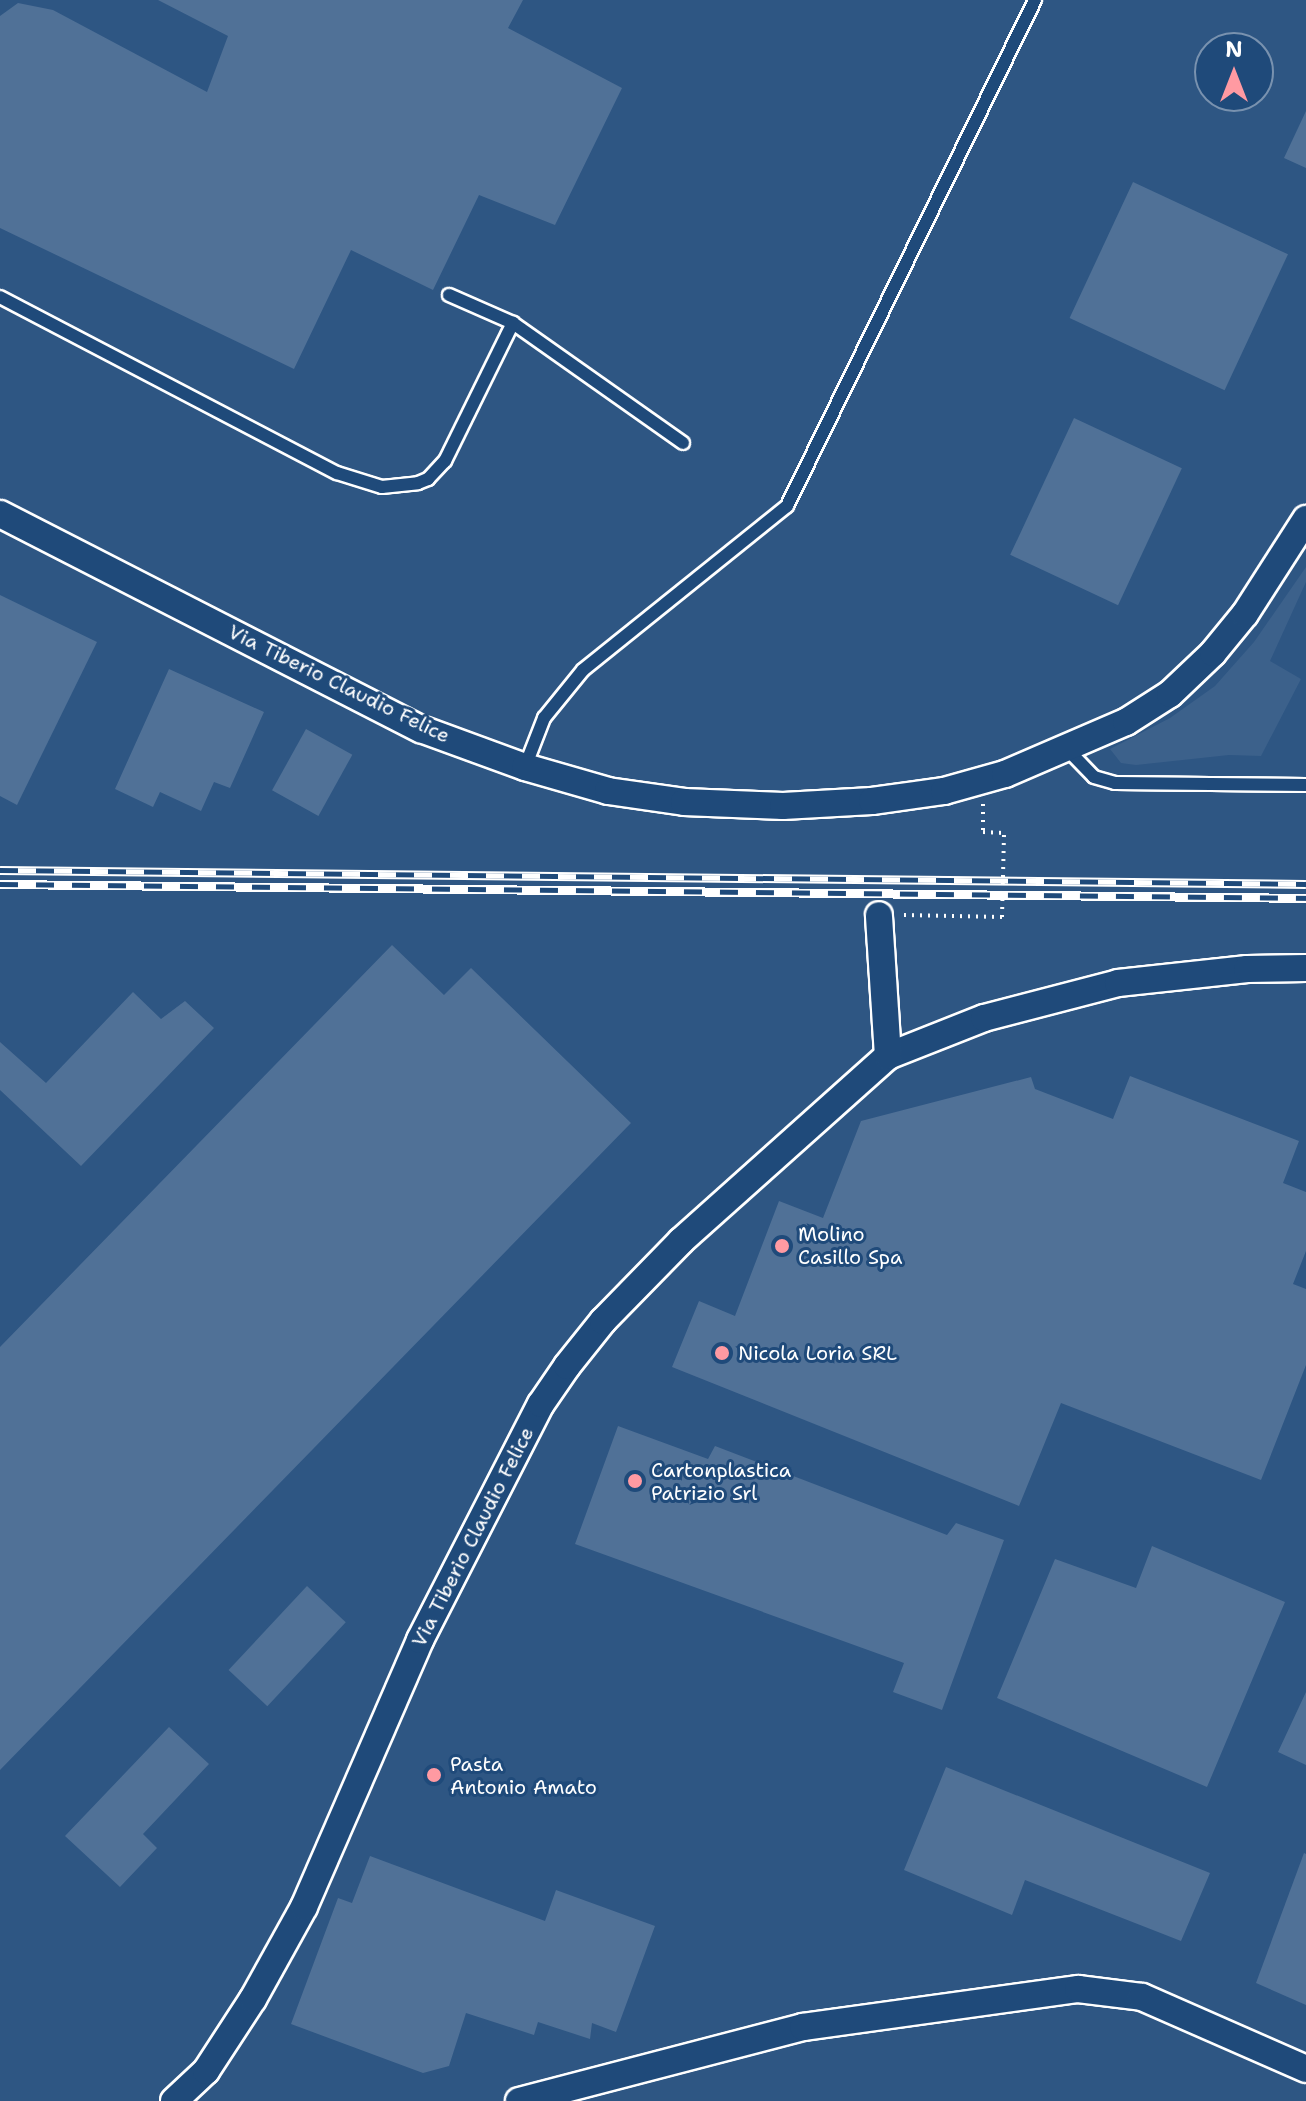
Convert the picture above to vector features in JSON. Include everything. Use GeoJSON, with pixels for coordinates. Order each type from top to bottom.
{"type":"FeatureCollection","features":[{"type":"Feature","properties":{"kind":"street","name":"Via Tiberio Claudio Felice"},"geometry":{"type":"LineString","coordinates":[[0,514],[421,729],[525,767],[608,791],[684,802],[783,806],[872,801],[944,791],[1005,774],[1068,750],[1126,722],[1170,694],[1213,653],[1245,614],[1306,519]]}},
{"type":"Feature","properties":{"kind":"street"},"geometry":{"type":"LineString","coordinates":[[879,915],[888,1056]]}},
{"type":"Feature","properties":{"kind":"street","name":"Via Tiberio Claudio Felice"},"geometry":{"type":"LineString","coordinates":[[174,2101],[206,2071],[253,1999],[304,1907],[420,1640],[541,1404],[603,1321],[681,1241],[888,1056],[984,1018],[1118,983],[1247,969],[1306,968]]}},
{"type":"Feature","properties":{"kind":"street"},"geometry":{"type":"LineString","coordinates":[[519,2101],[803,2027],[1078,1989],[1142,1997],[1306,2069]]}},
{"type":"Feature","properties":{"kind":"lane"},"geometry":{"type":"LineString","coordinates":[[525,767],[544,718],[583,670],[787,506],[1035,0]]}},
{"type":"Feature","properties":{"kind":"lane"},"geometry":{"type":"LineString","coordinates":[[449,295],[513,323],[683,443]]}},
{"type":"Feature","properties":{"kind":"lane"},"geometry":{"type":"LineString","coordinates":[[0,297],[337,473],[382,487],[428,479],[445,461],[513,323]]}},
{"type":"Feature","properties":{"kind":"lane"},"geometry":{"type":"LineString","coordinates":[[1068,750],[1094,777],[1115,783],[1306,785]]}},
{"type":"Feature","properties":{"kind":"path"},"geometry":{"type":"LineString","coordinates":[[879,915],[1002,917],[1004,833],[983,832],[983,817]]}},
{"type":"Feature","properties":{"kind":"shaded area"},"geometry":{"type":"Polygon","coordinates":[[[0,0],[1306,0],[1306,2101],[0,2101],[0,0]]]}},
{"type":"Feature","properties":{"kind":"shaded area"},"geometry":{"type":"Polygon","coordinates":[[[1306,567],[1306,582],[1270,661],[1301,679],[1261,756],[1229,755],[1136,765],[1121,763],[1110,749],[1170,718],[1215,686],[1254,642],[1306,567]]]}},
{"type":"Feature","properties":{"kind":"building"},"geometry":{"type":"Polygon","coordinates":[[[158,0],[523,0],[508,28],[622,88],[555,225],[479,195],[433,290],[351,250],[294,369],[0,228],[0,16],[18,3],[53,10],[207,92],[228,36],[158,0]]]}},
{"type":"Feature","properties":{"kind":"building"},"geometry":{"type":"Polygon","coordinates":[[[1306,111],[1306,168],[1284,158],[1306,111]]]}},
{"type":"Feature","properties":{"kind":"building"},"geometry":{"type":"Polygon","coordinates":[[[1133,182],[1288,254],[1225,390],[1070,318],[1133,182]]]}},
{"type":"Feature","properties":{"kind":"building"},"geometry":{"type":"Polygon","coordinates":[[[1074,418],[1182,468],[1118,605],[1010,555],[1074,418]]]}},
{"type":"Feature","properties":{"kind":"building"},"geometry":{"type":"Polygon","coordinates":[[[0,595],[97,642],[17,805],[0,796],[0,595]]]}},
{"type":"Feature","properties":{"kind":"building"},"geometry":{"type":"Polygon","coordinates":[[[169,669],[264,712],[230,788],[214,782],[201,811],[160,792],[153,807],[115,789],[169,669]]]}},
{"type":"Feature","properties":{"kind":"building"},"geometry":{"type":"Polygon","coordinates":[[[306,729],[352,755],[318,816],[272,790],[306,729]]]}},
{"type":"Feature","properties":{"kind":"building"},"geometry":{"type":"Polygon","coordinates":[[[392,945],[444,995],[471,968],[631,1123],[0,1770],[0,1347],[392,945]]]}},
{"type":"Feature","properties":{"kind":"building"},"geometry":{"type":"Polygon","coordinates":[[[133,992],[161,1019],[185,1001],[214,1028],[81,1166],[0,1090],[0,1042],[46,1083],[133,992]]]}},
{"type":"Feature","properties":{"kind":"building"},"geometry":{"type":"Polygon","coordinates":[[[1130,1076],[1299,1141],[1283,1183],[1306,1192],[1306,1251],[1293,1284],[1306,1289],[1306,1365],[1261,1480],[1061,1403],[1019,1506],[672,1367],[699,1301],[735,1316],[779,1201],[823,1218],[861,1121],[1031,1077],[1035,1089],[1113,1119],[1130,1076]]]}},
{"type":"Feature","properties":{"kind":"building"},"geometry":{"type":"Polygon","coordinates":[[[618,1426],[708,1459],[715,1446],[947,1535],[956,1523],[1004,1540],[942,1710],[893,1692],[904,1663],[575,1544],[618,1426]]]}},
{"type":"Feature","properties":{"kind":"building"},"geometry":{"type":"Polygon","coordinates":[[[1152,1546],[1285,1602],[1207,1787],[997,1698],[1055,1559],[1136,1588],[1152,1546]]]}},
{"type":"Feature","properties":{"kind":"building"},"geometry":{"type":"Polygon","coordinates":[[[307,1586],[346,1622],[267,1706],[229,1670],[307,1586]]]}},
{"type":"Feature","properties":{"kind":"building"},"geometry":{"type":"Polygon","coordinates":[[[1306,1692],[1306,1765],[1278,1752],[1306,1692]]]}},
{"type":"Feature","properties":{"kind":"building"},"geometry":{"type":"Polygon","coordinates":[[[169,1727],[209,1764],[143,1834],[157,1848],[120,1887],[65,1836],[169,1727]]]}},
{"type":"Feature","properties":{"kind":"building"},"geometry":{"type":"Polygon","coordinates":[[[946,1767],[1210,1873],[1181,1941],[1025,1880],[1012,1915],[904,1870],[946,1767]]]}},
{"type":"Feature","properties":{"kind":"building"},"geometry":{"type":"Polygon","coordinates":[[[1306,1854],[1306,2005],[1256,1983],[1306,1854]]]}},
{"type":"Feature","properties":{"kind":"building"},"geometry":{"type":"Polygon","coordinates":[[[370,1856],[545,1921],[556,1890],[655,1926],[616,2032],[592,2023],[590,2039],[538,2022],[534,2035],[466,2013],[449,2066],[423,2073],[291,2024],[338,1898],[352,1903],[370,1856]]]}},
{"type":"Feature","properties":{"kind":"railway"},"geometry":{"type":"LineString","coordinates":[[0,870],[1306,884]]}},
{"type":"Feature","properties":{"kind":"railway"},"geometry":{"type":"LineString","coordinates":[[0,884],[1306,898]]}},
{"type":"Feature","properties":{"kind":"place","name":"Molino Casillo Spa"},"geometry":{"type":"Point","coordinates":[782,1246]}},
{"type":"Feature","properties":{"kind":"place","name":"Nicola Loria SRL"},"geometry":{"type":"Point","coordinates":[722,1353]}},
{"type":"Feature","properties":{"kind":"place","name":"Cartonplastica Patrizio Srl"},"geometry":{"type":"Point","coordinates":[635,1481]}},
{"type":"Feature","properties":{"kind":"place","name":"Pasta Antonio Amato"},"geometry":{"type":"Point","coordinates":[434,1775]}}]}
